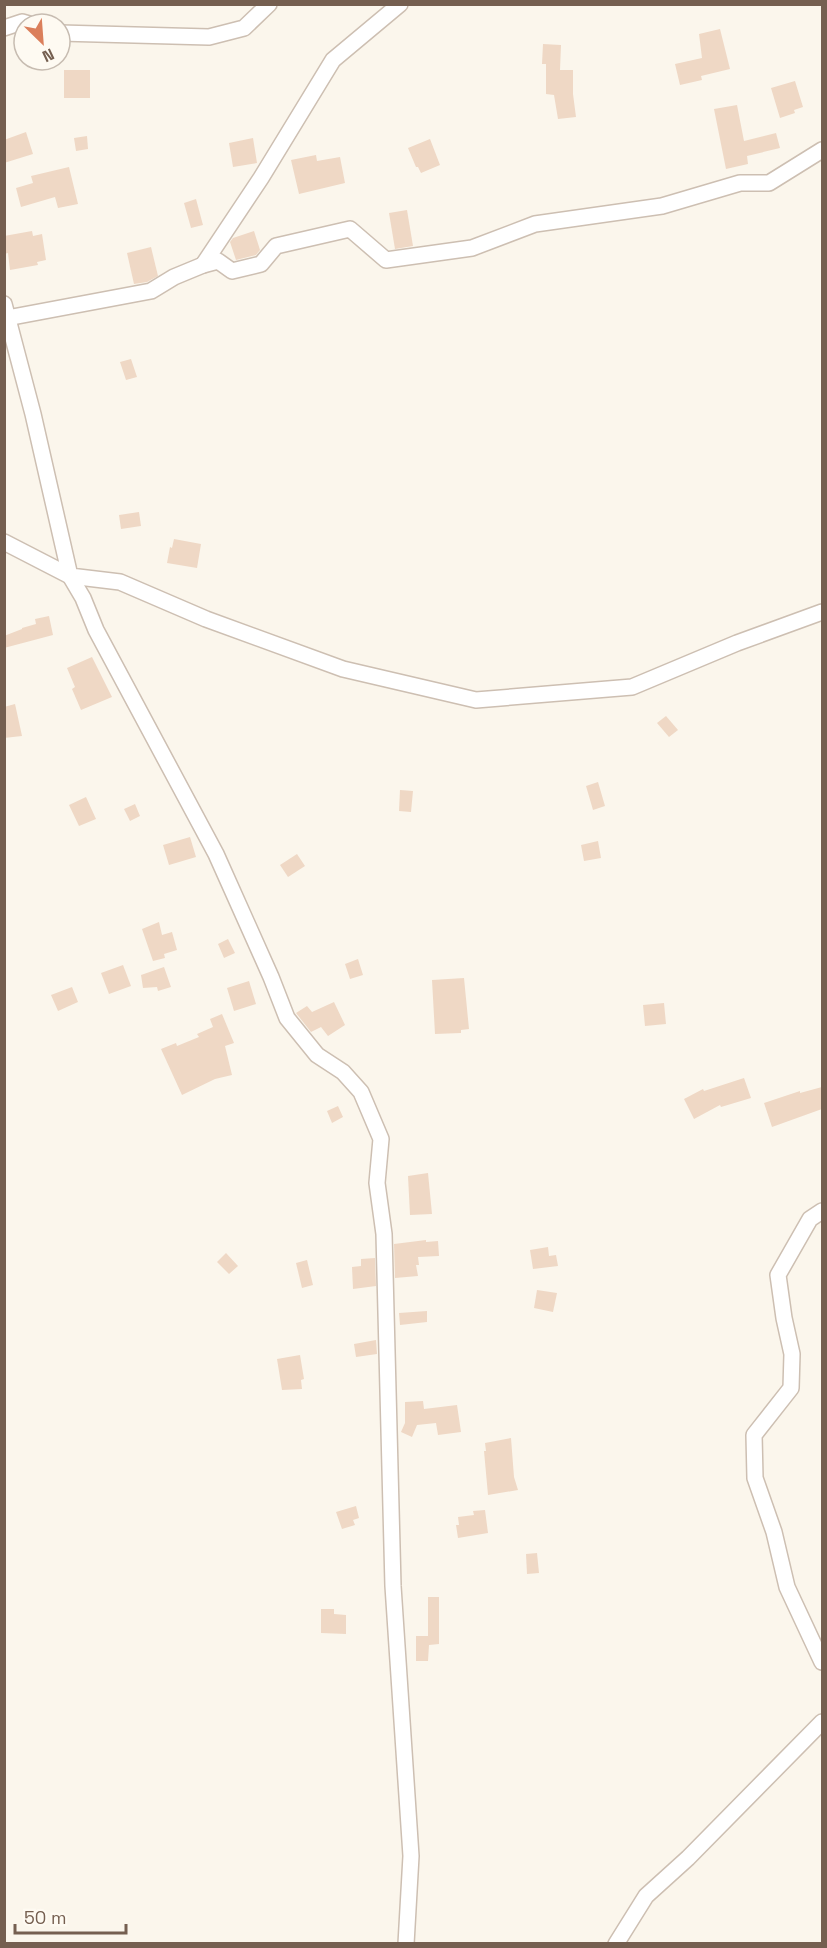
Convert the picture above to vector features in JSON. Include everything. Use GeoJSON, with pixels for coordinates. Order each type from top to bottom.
{"type":"FeatureCollection","features":[{"type":"Feature","properties":{"kind":"street"},"geometry":{"type":"LineString","coordinates":[[72,33],[209,37],[244,28],[269,4]]}},
{"type":"Feature","properties":{"kind":"street"},"geometry":{"type":"LineString","coordinates":[[203,265],[261,178],[333,60],[400,4]]}},
{"type":"Feature","properties":{"kind":"street"},"geometry":{"type":"LineString","coordinates":[[406,1944],[411,1856],[393,1586],[384,1234],[377,1183],[381,1139],[361,1092],[343,1072],[317,1055],[287,1018],[216,854],[96,630],[83,598],[69,576],[33,414],[6,311],[151,291],[174,277],[203,265],[218,261],[232,271],[261,264],[276,246],[350,229],[386,260],[472,248],[535,224],[662,206],[740,183],[769,183],[822,150]]}},
{"type":"Feature","properties":{"kind":"street"},"geometry":{"type":"LineString","coordinates":[[4,542],[69,576],[120,582],[206,619],[343,669],[476,700],[632,687],[737,642],[822,612]]}},
{"type":"Feature","properties":{"kind":"street"},"geometry":{"type":"LineString","coordinates":[[822,1211],[810,1219],[778,1275],[792,1354],[791,1388],[754,1435],[754,1478],[774,1532],[787,1587],[822,1662]]}},
{"type":"Feature","properties":{"kind":"street"},"geometry":{"type":"LineString","coordinates":[[616,1944],[646,1896],[688,1858],[822,1722]]}},
{"type":"Feature","properties":{"kind":"building"},"geometry":{"type":"Polygon","coordinates":[[[720,29],[730,69],[701,76],[702,80],[680,85],[675,64],[702,58],[699,34],[720,29]]]}},
{"type":"Feature","properties":{"kind":"building"},"geometry":{"type":"Polygon","coordinates":[[[543,44],[561,45],[560,70],[573,70],[576,117],[558,119],[554,95],[546,94],[546,64],[542,64],[543,44]]]}},
{"type":"Feature","properties":{"kind":"building"},"geometry":{"type":"Polygon","coordinates":[[[90,70],[90,98],[64,98],[64,72],[90,70]]]}},
{"type":"Feature","properties":{"kind":"building"},"geometry":{"type":"Polygon","coordinates":[[[795,81],[803,107],[794,110],[795,113],[780,118],[771,88],[795,81]]]}},
{"type":"Feature","properties":{"kind":"building"},"geometry":{"type":"Polygon","coordinates":[[[737,105],[744,141],[776,133],[780,148],[747,156],[748,164],[726,169],[714,109],[737,105]]]}},
{"type":"Feature","properties":{"kind":"building"},"geometry":{"type":"Polygon","coordinates":[[[26,132],[33,154],[4,163],[4,140],[26,132]]]}},
{"type":"Feature","properties":{"kind":"building"},"geometry":{"type":"Polygon","coordinates":[[[87,136],[88,149],[76,151],[74,138],[87,136]]]}},
{"type":"Feature","properties":{"kind":"building"},"geometry":{"type":"Polygon","coordinates":[[[253,138],[257,163],[233,167],[229,143],[253,138]]]}},
{"type":"Feature","properties":{"kind":"building"},"geometry":{"type":"Polygon","coordinates":[[[430,139],[440,165],[421,173],[408,148],[430,139]]]}},
{"type":"Feature","properties":{"kind":"building"},"geometry":{"type":"Polygon","coordinates":[[[316,155],[317,161],[340,157],[345,183],[299,194],[291,160],[316,155]]]}},
{"type":"Feature","properties":{"kind":"building"},"geometry":{"type":"Polygon","coordinates":[[[69,167],[78,204],[58,208],[55,197],[21,207],[16,188],[33,183],[31,176],[69,167]]]}},
{"type":"Feature","properties":{"kind":"building"},"geometry":{"type":"Polygon","coordinates":[[[196,199],[203,225],[191,228],[184,203],[196,199]]]}},
{"type":"Feature","properties":{"kind":"building"},"geometry":{"type":"Polygon","coordinates":[[[407,210],[413,246],[395,249],[389,213],[407,210]]]}},
{"type":"Feature","properties":{"kind":"building"},"geometry":{"type":"Polygon","coordinates":[[[32,231],[33,236],[42,234],[46,260],[37,262],[38,265],[10,270],[8,253],[4,254],[4,236],[32,231]]]}},
{"type":"Feature","properties":{"kind":"building"},"geometry":{"type":"Polygon","coordinates":[[[254,231],[260,250],[256,255],[236,260],[230,242],[233,238],[254,231]]]}},
{"type":"Feature","properties":{"kind":"building"},"geometry":{"type":"Polygon","coordinates":[[[151,247],[158,276],[147,282],[134,284],[127,253],[151,247]]]}},
{"type":"Feature","properties":{"kind":"building"},"geometry":{"type":"Polygon","coordinates":[[[131,359],[137,377],[126,380],[120,362],[131,359]]]}},
{"type":"Feature","properties":{"kind":"building"},"geometry":{"type":"Polygon","coordinates":[[[139,512],[141,526],[121,529],[119,515],[139,512]]]}},
{"type":"Feature","properties":{"kind":"building"},"geometry":{"type":"Polygon","coordinates":[[[174,539],[201,544],[197,568],[167,563],[174,539]]]}},
{"type":"Feature","properties":{"kind":"building"},"geometry":{"type":"Polygon","coordinates":[[[49,616],[53,635],[4,648],[4,636],[36,624],[35,619],[49,616]]]}},
{"type":"Feature","properties":{"kind":"building"},"geometry":{"type":"Polygon","coordinates":[[[92,657],[112,697],[81,710],[72,689],[75,687],[67,668],[92,657]]]}},
{"type":"Feature","properties":{"kind":"building"},"geometry":{"type":"Polygon","coordinates":[[[15,704],[22,736],[4,738],[4,707],[15,704]]]}},
{"type":"Feature","properties":{"kind":"building"},"geometry":{"type":"Polygon","coordinates":[[[666,716],[678,730],[669,737],[657,723],[666,716]]]}},
{"type":"Feature","properties":{"kind":"building"},"geometry":{"type":"Polygon","coordinates":[[[598,782],[605,806],[593,810],[586,786],[598,782]]]}},
{"type":"Feature","properties":{"kind":"building"},"geometry":{"type":"Polygon","coordinates":[[[400,790],[413,791],[411,812],[399,811],[400,790]]]}},
{"type":"Feature","properties":{"kind":"building"},"geometry":{"type":"Polygon","coordinates":[[[86,797],[96,819],[79,826],[69,805],[86,797]]]}},
{"type":"Feature","properties":{"kind":"building"},"geometry":{"type":"Polygon","coordinates":[[[135,804],[140,816],[130,821],[124,809],[135,804]]]}},
{"type":"Feature","properties":{"kind":"building"},"geometry":{"type":"Polygon","coordinates":[[[190,837],[196,857],[169,865],[163,845],[190,837]]]}},
{"type":"Feature","properties":{"kind":"building"},"geometry":{"type":"Polygon","coordinates":[[[598,841],[601,858],[584,861],[581,845],[598,841]]]}},
{"type":"Feature","properties":{"kind":"building"},"geometry":{"type":"Polygon","coordinates":[[[297,854],[305,866],[288,877],[280,865],[297,854]]]}},
{"type":"Feature","properties":{"kind":"building"},"geometry":{"type":"Polygon","coordinates":[[[159,922],[162,935],[172,932],[177,950],[164,954],[165,958],[153,961],[142,929],[159,922]]]}},
{"type":"Feature","properties":{"kind":"building"},"geometry":{"type":"Polygon","coordinates":[[[228,939],[235,953],[224,958],[218,944],[228,939]]]}},
{"type":"Feature","properties":{"kind":"building"},"geometry":{"type":"Polygon","coordinates":[[[358,959],[363,975],[350,979],[345,964],[358,959]]]}},
{"type":"Feature","properties":{"kind":"building"},"geometry":{"type":"Polygon","coordinates":[[[123,965],[131,986],[109,994],[101,973],[123,965]]]}},
{"type":"Feature","properties":{"kind":"building"},"geometry":{"type":"Polygon","coordinates":[[[164,967],[171,987],[158,991],[157,987],[143,988],[141,975],[164,967]]]}},
{"type":"Feature","properties":{"kind":"building"},"geometry":{"type":"Polygon","coordinates":[[[464,978],[469,1029],[461,1030],[461,1033],[435,1034],[432,980],[464,978]]]}},
{"type":"Feature","properties":{"kind":"building"},"geometry":{"type":"Polygon","coordinates":[[[249,981],[256,1004],[234,1011],[227,988],[249,981]]]}},
{"type":"Feature","properties":{"kind":"building"},"geometry":{"type":"Polygon","coordinates":[[[72,987],[78,1002],[58,1011],[51,995],[72,987]]]}},
{"type":"Feature","properties":{"kind":"building"},"geometry":{"type":"Polygon","coordinates":[[[334,1002],[345,1025],[328,1036],[321,1027],[311,1032],[296,1013],[307,1006],[312,1012],[334,1002]]]}},
{"type":"Feature","properties":{"kind":"building"},"geometry":{"type":"Polygon","coordinates":[[[664,1003],[666,1024],[645,1026],[643,1005],[664,1003]]]}},
{"type":"Feature","properties":{"kind":"building"},"geometry":{"type":"Polygon","coordinates":[[[222,1014],[234,1043],[225,1046],[232,1075],[215,1079],[182,1095],[161,1049],[176,1043],[177,1046],[199,1037],[197,1034],[213,1027],[210,1019],[222,1014]]]}},
{"type":"Feature","properties":{"kind":"building"},"geometry":{"type":"Polygon","coordinates":[[[744,1078],[751,1098],[721,1107],[720,1105],[694,1119],[684,1099],[703,1089],[704,1091],[744,1078]]]}},
{"type":"Feature","properties":{"kind":"building"},"geometry":{"type":"Polygon","coordinates":[[[822,1087],[822,1109],[772,1127],[764,1103],[800,1091],[800,1093],[822,1087]]]}},
{"type":"Feature","properties":{"kind":"building"},"geometry":{"type":"Polygon","coordinates":[[[338,1106],[343,1117],[332,1123],[327,1111],[338,1106]]]}},
{"type":"Feature","properties":{"kind":"building"},"geometry":{"type":"Polygon","coordinates":[[[428,1173],[432,1214],[410,1215],[408,1176],[428,1173]]]}},
{"type":"Feature","properties":{"kind":"building"},"geometry":{"type":"Polygon","coordinates":[[[426,1240],[426,1242],[438,1241],[439,1256],[418,1257],[419,1265],[416,1265],[418,1276],[395,1278],[394,1244],[426,1240]]]}},
{"type":"Feature","properties":{"kind":"building"},"geometry":{"type":"Polygon","coordinates":[[[548,1247],[549,1256],[556,1255],[558,1266],[533,1269],[530,1250],[548,1247]]]}},
{"type":"Feature","properties":{"kind":"building"},"geometry":{"type":"Polygon","coordinates":[[[226,1253],[238,1266],[229,1274],[217,1262],[226,1253]]]}},
{"type":"Feature","properties":{"kind":"building"},"geometry":{"type":"Polygon","coordinates":[[[375,1258],[376,1286],[353,1289],[352,1267],[361,1266],[361,1259],[375,1258]]]}},
{"type":"Feature","properties":{"kind":"building"},"geometry":{"type":"Polygon","coordinates":[[[307,1260],[313,1285],[302,1288],[296,1263],[307,1260]]]}},
{"type":"Feature","properties":{"kind":"building"},"geometry":{"type":"Polygon","coordinates":[[[537,1290],[557,1293],[553,1312],[534,1308],[537,1290]]]}},
{"type":"Feature","properties":{"kind":"building"},"geometry":{"type":"Polygon","coordinates":[[[427,1311],[427,1322],[400,1325],[399,1313],[427,1311]]]}},
{"type":"Feature","properties":{"kind":"building"},"geometry":{"type":"Polygon","coordinates":[[[376,1340],[377,1354],[356,1357],[354,1344],[376,1340]]]}},
{"type":"Feature","properties":{"kind":"building"},"geometry":{"type":"Polygon","coordinates":[[[300,1355],[304,1379],[301,1380],[302,1389],[282,1390],[277,1359],[300,1355]]]}},
{"type":"Feature","properties":{"kind":"building"},"geometry":{"type":"Polygon","coordinates":[[[423,1401],[424,1409],[457,1405],[461,1432],[438,1435],[436,1423],[417,1425],[412,1437],[401,1432],[405,1423],[405,1402],[423,1401]]]}},
{"type":"Feature","properties":{"kind":"building"},"geometry":{"type":"Polygon","coordinates":[[[511,1438],[514,1477],[518,1490],[488,1495],[485,1443],[511,1438]]]}},
{"type":"Feature","properties":{"kind":"building"},"geometry":{"type":"Polygon","coordinates":[[[356,1506],[359,1518],[353,1520],[355,1525],[342,1529],[336,1512],[356,1506]]]}},
{"type":"Feature","properties":{"kind":"building"},"geometry":{"type":"Polygon","coordinates":[[[485,1510],[488,1533],[458,1538],[456,1525],[459,1525],[458,1517],[474,1515],[473,1511],[485,1510]]]}},
{"type":"Feature","properties":{"kind":"building"},"geometry":{"type":"Polygon","coordinates":[[[537,1553],[539,1573],[527,1574],[526,1554],[537,1553]]]}},
{"type":"Feature","properties":{"kind":"building"},"geometry":{"type":"Polygon","coordinates":[[[428,1597],[439,1597],[439,1644],[429,1645],[428,1661],[416,1661],[416,1636],[428,1636],[428,1597]]]}},
{"type":"Feature","properties":{"kind":"building"},"geometry":{"type":"Polygon","coordinates":[[[321,1609],[334,1609],[334,1614],[346,1615],[346,1634],[321,1633],[321,1609]]]}}]}
